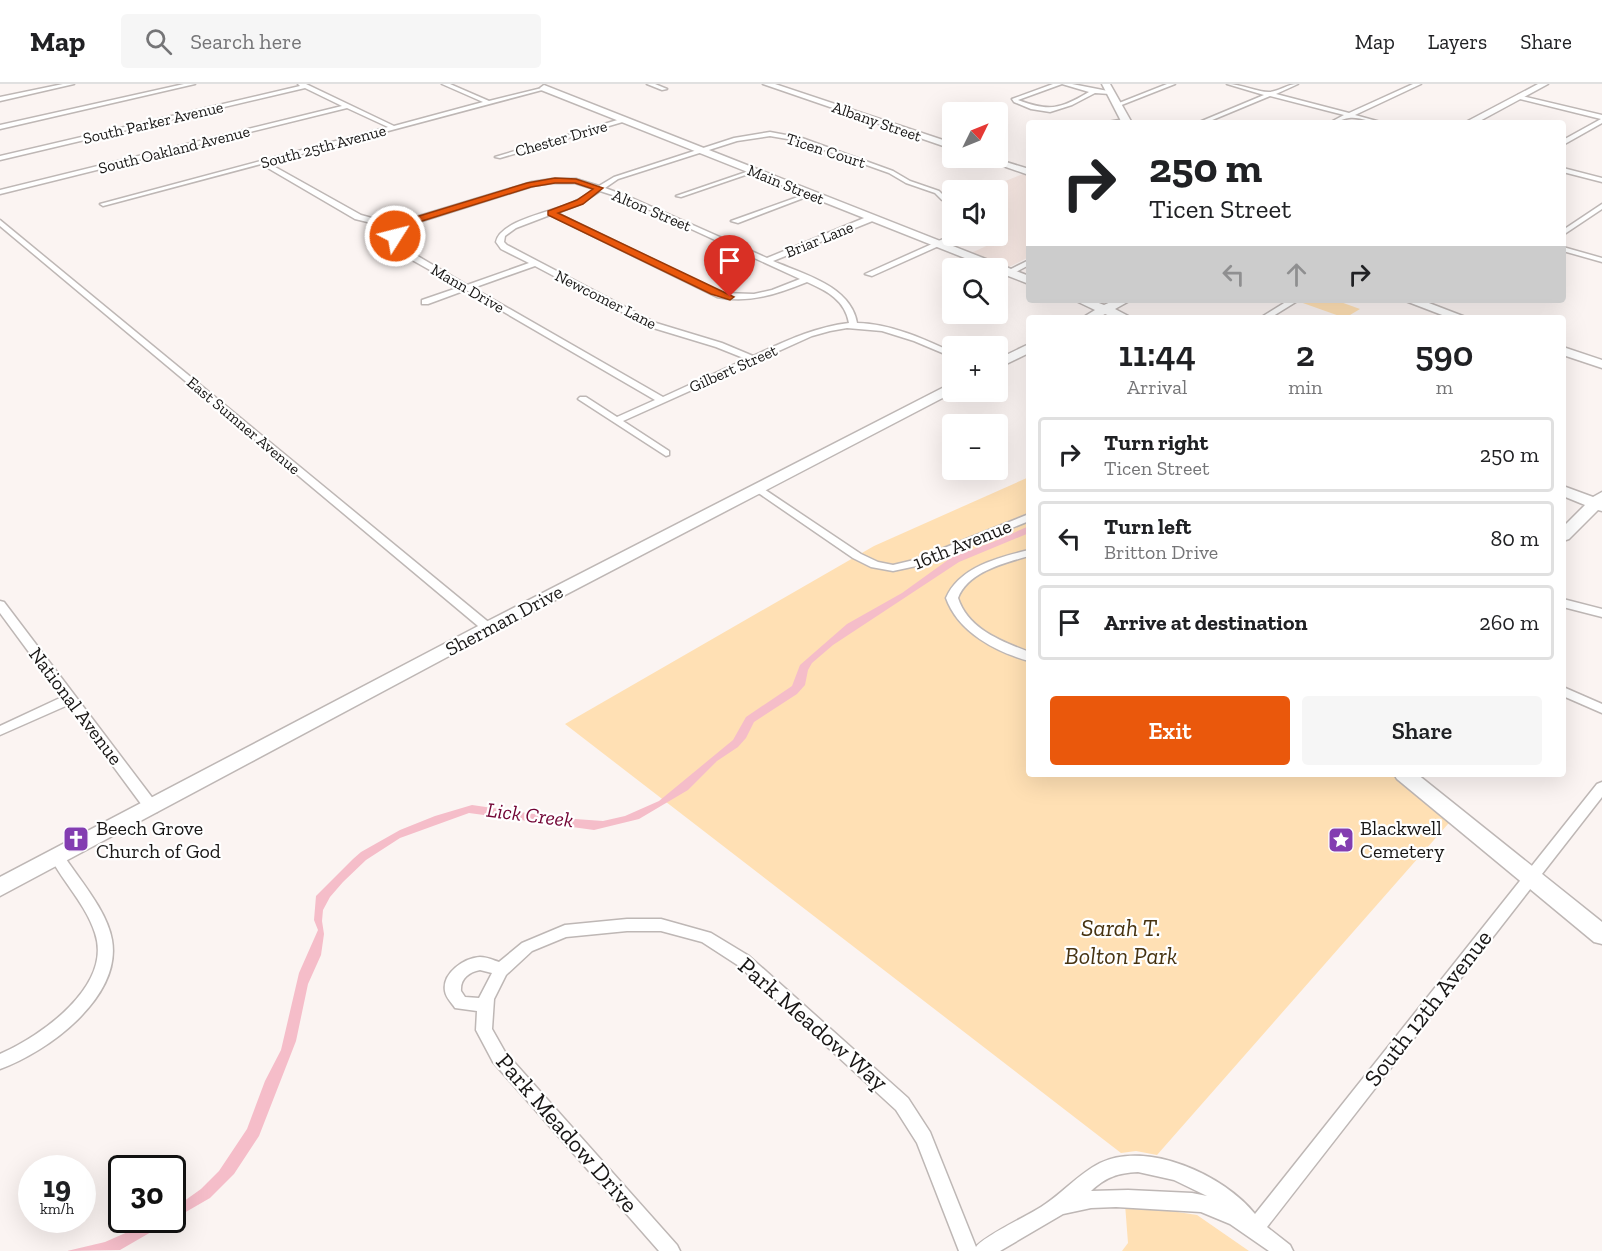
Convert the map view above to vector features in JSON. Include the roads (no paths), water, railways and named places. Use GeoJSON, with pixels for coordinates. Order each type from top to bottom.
{"type":"FeatureCollection","features":[{"type":"Feature","properties":{"kind":"main road"},"geometry":{"type":"LineString","coordinates":[[544,88],[560,84]]}},
{"type":"Feature","properties":{"kind":"main road","name":"Albany Street"},"geometry":{"type":"LineString","coordinates":[[767,84],[942,143]]}},
{"type":"Feature","properties":{"kind":"main road"},"geometry":{"type":"LineString","coordinates":[[1474,120],[1544,84]]}},
{"type":"Feature","properties":{"kind":"main road","name":"Main Street"},"geometry":{"type":"LineString","coordinates":[[544,88],[1026,279]]}},
{"type":"Feature","properties":{"kind":"main road"},"geometry":{"type":"LineString","coordinates":[[1108,88],[1125,120]]}},
{"type":"Feature","properties":{"kind":"main road"},"geometry":{"type":"LineString","coordinates":[[1008,165],[1026,171]]}},
{"type":"Feature","properties":{"kind":"main road"},"geometry":{"type":"LineString","coordinates":[[1088,303],[1119,315]]}},
{"type":"Feature","properties":{"kind":"main road"},"geometry":{"type":"LineString","coordinates":[[1093,315],[1118,303]]}},
{"type":"Feature","properties":{"kind":"main road"},"geometry":{"type":"LineString","coordinates":[[1416,303],[1443,314]]}},
{"type":"Feature","properties":{"kind":"main road"},"geometry":{"type":"LineString","coordinates":[[1434,303],[1469,315]]}},
{"type":"Feature","properties":{"kind":"main road"},"geometry":{"type":"LineString","coordinates":[[1008,359],[1026,350]]}},
{"type":"Feature","properties":{"kind":"main road"},"geometry":{"type":"LineString","coordinates":[[1566,354],[1602,364]]}},
{"type":"Feature","properties":{"kind":"main road","name":"Sherman Drive"},"geometry":{"type":"LineString","coordinates":[[0,886],[152,808],[488,628],[942,392]]}},
{"type":"Feature","properties":{"kind":"main road"},"geometry":{"type":"LineString","coordinates":[[1566,492],[1600,502]]}},
{"type":"Feature","properties":{"kind":"main road"},"geometry":{"type":"LineString","coordinates":[[1566,533],[1600,502]]}},
{"type":"Feature","properties":{"kind":"main road"},"geometry":{"type":"LineString","coordinates":[[1408,777],[1602,935]]}},
{"type":"Feature","properties":{"kind":"street"},"geometry":{"type":"LineString","coordinates":[[0,99],[70,84]]}},
{"type":"Feature","properties":{"kind":"street"},"geometry":{"type":"LineString","coordinates":[[0,127],[192,84]]}},
{"type":"Feature","properties":{"kind":"street"},"geometry":{"type":"LineString","coordinates":[[445,84],[489,103]]}},
{"type":"Feature","properties":{"kind":"street"},"geometry":{"type":"LineString","coordinates":[[650,84],[664,89]]}},
{"type":"Feature","properties":{"kind":"street"},"geometry":{"type":"LineString","coordinates":[[1059,84],[1016,99],[1016,101],[1044,110],[1052,109],[1086,97],[1094,91],[1108,88]]}},
{"type":"Feature","properties":{"kind":"street"},"geometry":{"type":"LineString","coordinates":[[1065,84],[1094,91]]}},
{"type":"Feature","properties":{"kind":"street"},"geometry":{"type":"LineString","coordinates":[[1117,105],[1172,84]]}},
{"type":"Feature","properties":{"kind":"street"},"geometry":{"type":"LineString","coordinates":[[1230,84],[1369,120]]}},
{"type":"Feature","properties":{"kind":"street"},"geometry":{"type":"LineString","coordinates":[[1207,120],[1295,84]]}},
{"type":"Feature","properties":{"kind":"street"},"geometry":{"type":"LineString","coordinates":[[1339,120],[1418,84]]}},
{"type":"Feature","properties":{"kind":"street"},"geometry":{"type":"LineString","coordinates":[[303,85],[392,128]]}},
{"type":"Feature","properties":{"kind":"street","name":"South Parker Avenue"},"geometry":{"type":"LineString","coordinates":[[0,158],[303,85]]}},
{"type":"Feature","properties":{"kind":"street","name":"South 25th Avenue"},"geometry":{"type":"LineString","coordinates":[[103,204],[544,88]]}},
{"type":"Feature","properties":{"kind":"street"},"geometry":{"type":"LineString","coordinates":[[1518,98],[1602,118]]}},
{"type":"Feature","properties":{"kind":"street","name":"South Oakland Avenue"},"geometry":{"type":"LineString","coordinates":[[0,192],[347,106]]}},
{"type":"Feature","properties":{"kind":"street"},"geometry":{"type":"LineString","coordinates":[[1566,141],[1602,118]]}},
{"type":"Feature","properties":{"kind":"street","name":"Chester Drive"},"geometry":{"type":"LineString","coordinates":[[498,157],[624,120]]}},
{"type":"Feature","properties":{"kind":"street","name":"Ticen Court"},"geometry":{"type":"LineString","coordinates":[[500,240],[501,235],[508,228],[580,202],[619,177],[751,136],[794,137],[887,170],[908,182],[942,196]]}},
{"type":"Feature","properties":{"kind":"street"},"geometry":{"type":"LineString","coordinates":[[262,162],[358,217],[401,228]]}},
{"type":"Feature","properties":{"kind":"street"},"geometry":{"type":"LineString","coordinates":[[680,196],[754,171]]}},
{"type":"Feature","properties":{"kind":"street"},"geometry":{"type":"LineString","coordinates":[[1566,171],[1602,180]]}},
{"type":"Feature","properties":{"kind":"street","name":"Alton Street"},"geometry":{"type":"LineString","coordinates":[[401,228],[422,218],[540,182],[573,181],[630,200],[827,288],[845,302],[852,315],[853,326]]}},
{"type":"Feature","properties":{"kind":"street"},"geometry":{"type":"LineString","coordinates":[[735,221],[811,194]]}},
{"type":"Feature","properties":{"kind":"street"},"geometry":{"type":"LineString","coordinates":[[1566,231],[1602,207]]}},
{"type":"Feature","properties":{"kind":"street"},"geometry":{"type":"LineString","coordinates":[[551,213],[726,296],[745,298],[767,295],[807,279]]}},
{"type":"Feature","properties":{"kind":"street","name":"Briar Lane"},"geometry":{"type":"LineString","coordinates":[[766,261],[872,218]]}},
{"type":"Feature","properties":{"kind":"street","name":"East Sumner Avenue"},"geometry":{"type":"LineString","coordinates":[[0,222],[488,628]]}},
{"type":"Feature","properties":{"kind":"street","name":"Mann Drive"},"geometry":{"type":"LineString","coordinates":[[401,228],[394,239],[398,248],[662,400]]}},
{"type":"Feature","properties":{"kind":"street","name":"Newcomer Lane"},"geometry":{"type":"LineString","coordinates":[[500,240],[504,247],[653,325],[720,345],[753,359]]}},
{"type":"Feature","properties":{"kind":"street"},"geometry":{"type":"LineString","coordinates":[[869,274],[942,242]]}},
{"type":"Feature","properties":{"kind":"street"},"geometry":{"type":"LineString","coordinates":[[1566,250],[1602,260]]}},
{"type":"Feature","properties":{"kind":"street"},"geometry":{"type":"LineString","coordinates":[[425,302],[536,263]]}},
{"type":"Feature","properties":{"kind":"street"},"geometry":{"type":"LineString","coordinates":[[1009,272],[1026,264]]}},
{"type":"Feature","properties":{"kind":"street"},"geometry":{"type":"LineString","coordinates":[[1269,315],[1290,303]]}},
{"type":"Feature","properties":{"kind":"street"},"geometry":{"type":"LineString","coordinates":[[853,326],[881,327],[902,332],[942,350]]}},
{"type":"Feature","properties":{"kind":"street","name":"Gilbert Street"},"geometry":{"type":"LineString","coordinates":[[616,421],[815,332],[853,326]]}},
{"type":"Feature","properties":{"kind":"street"},"geometry":{"type":"LineString","coordinates":[[583,399],[666,453]]}},
{"type":"Feature","properties":{"kind":"street","name":"16th Avenue"},"geometry":{"type":"LineString","coordinates":[[758,488],[875,566],[893,568],[917,563],[1026,518]]}},
{"type":"Feature","properties":{"kind":"street"},"geometry":{"type":"LineString","coordinates":[[1026,554],[1002,561],[976,573],[958,585],[952,598],[958,614],[970,625],[1026,655]]}},
{"type":"Feature","properties":{"kind":"street"},"geometry":{"type":"LineString","coordinates":[[1566,604],[1602,613]]}},
{"type":"Feature","properties":{"kind":"street","name":"National Avenue"},"geometry":{"type":"LineString","coordinates":[[2,610],[71,698],[152,808]]}},
{"type":"Feature","properties":{"kind":"street"},"geometry":{"type":"LineString","coordinates":[[1566,692],[1602,709]]}},
{"type":"Feature","properties":{"kind":"street"},"geometry":{"type":"LineString","coordinates":[[0,731],[71,698]]}},
{"type":"Feature","properties":{"kind":"street","name":"South 12th Avenue"},"geometry":{"type":"LineString","coordinates":[[1255,1228],[1602,787]]}},
{"type":"Feature","properties":{"kind":"street"},"geometry":{"type":"LineString","coordinates":[[0,1062],[29,1048],[58,1027],[85,999],[102,969],[105,952],[101,927],[57,857]]}},
{"type":"Feature","properties":{"kind":"street","name":"Park Meadow Way"},"geometry":{"type":"LineString","coordinates":[[565,932],[627,925],[661,925],[706,937],[744,961],[902,1104],[924,1138],[968,1251]]}},
{"type":"Feature","properties":{"kind":"street","name":"Park Meadow Drive"},"geometry":{"type":"LineString","coordinates":[[565,932],[526,946],[501,970],[490,986],[484,1005],[484,1030],[495,1052],[671,1251]]}},
{"type":"Feature","properties":{"kind":"street"},"geometry":{"type":"LineString","coordinates":[[484,1005],[465,1004],[457,999],[452,988],[454,981],[461,971],[472,965],[486,964],[501,970]]}},
{"type":"Feature","properties":{"kind":"street"},"geometry":{"type":"LineString","coordinates":[[983,1251],[1059,1206],[1106,1169],[1129,1162],[1168,1169],[1223,1196],[1239,1208],[1255,1228]]}},
{"type":"Feature","properties":{"kind":"street"},"geometry":{"type":"LineString","coordinates":[[1059,1206],[1082,1200],[1121,1197],[1203,1203],[1255,1228],[1284,1251]]}},
{"type":"Feature","properties":{"kind":"water","name":"Lick Creek"},"geometry":{"type":"Polygon","coordinates":[[[1026,527],[1026,534],[959,562],[833,645],[812,663],[805,685],[797,694],[754,722],[746,738],[738,747],[717,761],[688,790],[639,819],[594,830],[469,813],[400,838],[366,860],[330,897],[323,910],[324,934],[321,955],[308,984],[296,1041],[259,1136],[234,1174],[210,1198],[186,1212],[186,1200],[219,1171],[247,1129],[265,1081],[281,1050],[299,973],[318,930],[314,920],[316,896],[361,852],[400,830],[472,805],[561,818],[603,821],[625,816],[659,801],[733,740],[746,717],[792,686],[800,665],[847,624],[902,593],[952,557],[1026,527]]]}},
{"type":"Feature","properties":{"kind":"water"},"geometry":{"type":"Polygon","coordinates":[[[125,1233],[149,1233],[120,1250],[67,1251],[105,1242],[125,1233]]]}},
{"type":"Feature","properties":{"kind":"place","name":"Beech Grove Church of God"},"geometry":{"type":"Point","coordinates":[76,839]}},
{"type":"Feature","properties":{"kind":"place","name":"Blackwell Cemetery"},"geometry":{"type":"Point","coordinates":[1341,840]}},
{"type":"Feature","properties":{"kind":"park label","name":"Sarah T. Bolton Park"},"geometry":{"type":"Point","coordinates":[1121,942]}}]}
